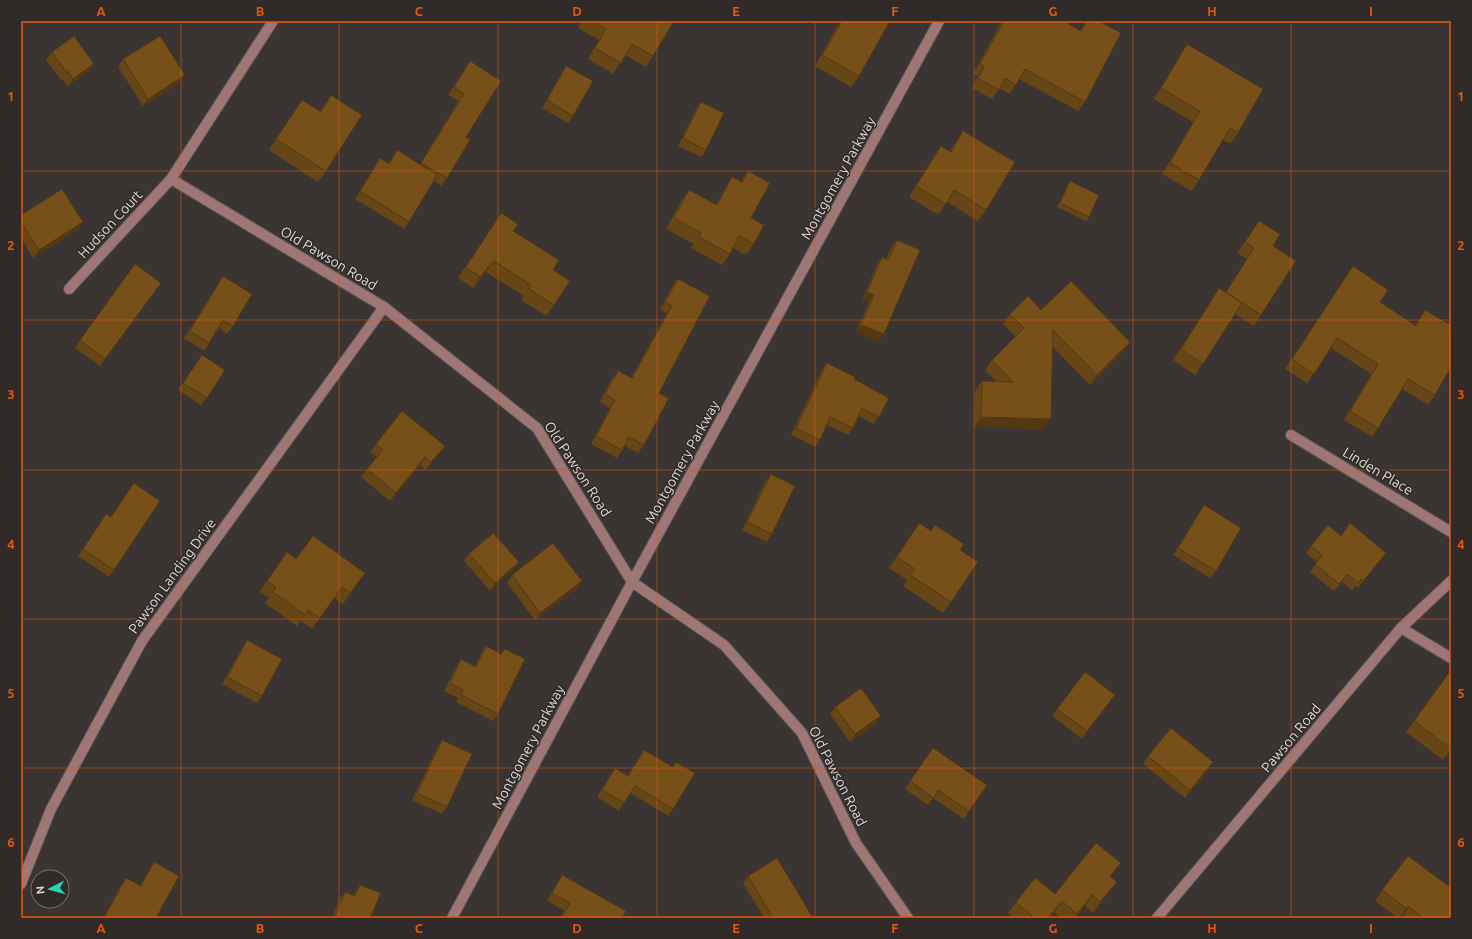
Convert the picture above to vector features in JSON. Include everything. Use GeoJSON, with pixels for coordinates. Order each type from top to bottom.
{"type":"FeatureCollection","features":[{"type":"Feature","properties":{"kind":"street"},"geometry":{"type":"LineString","coordinates":[[171,179],[273,21]]}},
{"type":"Feature","properties":{"kind":"street","name":"Montgomery Parkway"},"geometry":{"type":"LineString","coordinates":[[452,918],[632,582],[939,21]]}},
{"type":"Feature","properties":{"kind":"street","name":"Hudson Court"},"geometry":{"type":"LineString","coordinates":[[69,289],[171,179]]}},
{"type":"Feature","properties":{"kind":"street","name":"Old Pawson Road"},"geometry":{"type":"LineString","coordinates":[[171,179],[384,307],[537,428],[632,582],[724,644],[802,733],[856,843],[908,918]]}},
{"type":"Feature","properties":{"kind":"street","name":"Pawson Landing Drive"},"geometry":{"type":"LineString","coordinates":[[21,884],[51,810],[142,641],[384,307]]}},
{"type":"Feature","properties":{"kind":"street","name":"Linden Place"},"geometry":{"type":"LineString","coordinates":[[1291,435],[1451,532]]}},
{"type":"Feature","properties":{"kind":"street","name":"Pawson Road"},"geometry":{"type":"LineString","coordinates":[[1157,918],[1401,628],[1451,581]]}},
{"type":"Feature","properties":{"kind":"street"},"geometry":{"type":"LineString","coordinates":[[1401,628],[1451,658]]}},
{"type":"Feature","properties":{"kind":"building"},"geometry":{"type":"Polygon","coordinates":[[[593,21],[674,21],[653,56],[632,44],[621,63],[595,48],[606,29],[593,21]]]}},
{"type":"Feature","properties":{"kind":"building"},"geometry":{"type":"Polygon","coordinates":[[[842,21],[890,21],[859,76],[822,55],[842,21]]]}},
{"type":"Feature","properties":{"kind":"building"},"geometry":{"type":"Polygon","coordinates":[[[1004,21],[1063,21],[1081,31],[1087,21],[1099,21],[1121,33],[1085,102],[1025,69],[1016,85],[1005,78],[999,90],[978,78],[984,67],[980,64],[1004,21]]]}},
{"type":"Feature","properties":{"kind":"building"},"geometry":{"type":"Polygon","coordinates":[[[74,36],[94,64],[73,79],[52,52],[74,36]]]}},
{"type":"Feature","properties":{"kind":"building"},"geometry":{"type":"Polygon","coordinates":[[[160,36],[185,75],[148,99],[123,59],[160,36]]]}},
{"type":"Feature","properties":{"kind":"building"},"geometry":{"type":"Polygon","coordinates":[[[1187,44],[1263,89],[1238,133],[1230,128],[1199,180],[1170,163],[1200,111],[1161,88],[1187,44]]]}},
{"type":"Feature","properties":{"kind":"building"},"geometry":{"type":"Polygon","coordinates":[[[470,61],[501,81],[466,137],[470,140],[447,178],[421,163],[464,94],[454,87],[470,61]]]}},
{"type":"Feature","properties":{"kind":"building"},"geometry":{"type":"Polygon","coordinates":[[[566,66],[593,81],[573,116],[547,100],[566,66]]]}},
{"type":"Feature","properties":{"kind":"building"},"geometry":{"type":"Polygon","coordinates":[[[331,95],[362,115],[326,171],[276,139],[302,100],[321,112],[331,95]]]}},
{"type":"Feature","properties":{"kind":"building"},"geometry":{"type":"Polygon","coordinates":[[[701,102],[724,113],[706,150],[683,138],[701,102]]]}},
{"type":"Feature","properties":{"kind":"building"},"geometry":{"type":"Polygon","coordinates":[[[963,131],[1015,162],[986,210],[954,190],[946,204],[916,186],[941,146],[951,152],[963,131]]]}},
{"type":"Feature","properties":{"kind":"building"},"geometry":{"type":"Polygon","coordinates":[[[397,150],[437,175],[409,222],[360,191],[380,158],[389,164],[397,150]]]}},
{"type":"Feature","properties":{"kind":"building"},"geometry":{"type":"Polygon","coordinates":[[[748,171],[770,183],[751,218],[764,225],[754,244],[739,236],[730,254],[699,237],[701,233],[674,218],[689,190],[717,205],[732,177],[742,182],[748,171]]]}},
{"type":"Feature","properties":{"kind":"building"},"geometry":{"type":"Polygon","coordinates":[[[1070,181],[1099,195],[1089,217],[1060,203],[1070,181]]]}},
{"type":"Feature","properties":{"kind":"building"},"geometry":{"type":"Polygon","coordinates":[[[62,189],[83,222],[39,250],[21,222],[21,215],[62,189]]]}},
{"type":"Feature","properties":{"kind":"building"},"geometry":{"type":"Polygon","coordinates":[[[501,213],[518,224],[513,231],[559,260],[553,270],[570,281],[554,305],[529,289],[531,285],[494,261],[480,277],[466,267],[501,213]]]}},
{"type":"Feature","properties":{"kind":"building"},"geometry":{"type":"Polygon","coordinates":[[[1259,221],[1280,234],[1273,246],[1296,261],[1261,315],[1226,292],[1254,248],[1245,242],[1259,221]]]}},
{"type":"Feature","properties":{"kind":"building"},"geometry":{"type":"Polygon","coordinates":[[[897,240],[920,250],[884,334],[861,325],[874,295],[867,292],[882,257],[888,260],[897,240]]]}},
{"type":"Feature","properties":{"kind":"building"},"geometry":{"type":"Polygon","coordinates":[[[135,264],[161,283],[105,359],[80,340],[135,264]]]}},
{"type":"Feature","properties":{"kind":"building"},"geometry":{"type":"Polygon","coordinates":[[[1353,266],[1388,290],[1380,302],[1416,326],[1425,310],[1451,325],[1451,367],[1435,395],[1408,379],[1378,428],[1350,411],[1378,364],[1337,338],[1314,374],[1292,359],[1353,266]]]}},
{"type":"Feature","properties":{"kind":"building"},"geometry":{"type":"Polygon","coordinates":[[[223,276],[252,294],[233,326],[223,320],[209,343],[190,331],[223,276]]]}},
{"type":"Feature","properties":{"kind":"building"},"geometry":{"type":"Polygon","coordinates":[[[678,279],[710,296],[659,393],[669,398],[644,445],[629,437],[622,450],[596,436],[615,400],[605,394],[618,371],[632,378],[672,306],[665,302],[678,279]]]}},
{"type":"Feature","properties":{"kind":"building"},"geometry":{"type":"Polygon","coordinates":[[[1071,281],[1130,342],[1097,375],[1053,330],[1051,419],[981,417],[982,381],[1013,382],[992,360],[1024,328],[1010,314],[1028,296],[1041,310],[1071,281]]]}},
{"type":"Feature","properties":{"kind":"building"},"geometry":{"type":"Polygon","coordinates":[[[1219,288],[1242,303],[1203,364],[1181,349],[1219,288]]]}},
{"type":"Feature","properties":{"kind":"building"},"geometry":{"type":"Polygon","coordinates":[[[202,355],[225,370],[207,398],[183,383],[202,355]]]}},
{"type":"Feature","properties":{"kind":"building"},"geometry":{"type":"Polygon","coordinates":[[[827,363],[855,377],[854,379],[889,398],[879,417],[862,408],[853,428],[830,417],[820,440],[796,428],[827,363]]]}},
{"type":"Feature","properties":{"kind":"building"},"geometry":{"type":"Polygon","coordinates":[[[402,411],[445,446],[431,462],[425,457],[396,493],[367,469],[383,450],[376,444],[402,411]]]}},
{"type":"Feature","properties":{"kind":"building"},"geometry":{"type":"Polygon","coordinates":[[[771,474],[795,486],[772,534],[747,522],[771,474]]]}},
{"type":"Feature","properties":{"kind":"building"},"geometry":{"type":"Polygon","coordinates":[[[134,483],[160,501],[114,570],[83,549],[106,514],[111,517],[134,483]]]}},
{"type":"Feature","properties":{"kind":"building"},"geometry":{"type":"Polygon","coordinates":[[[1204,505],[1241,528],[1216,571],[1178,548],[1204,505]]]}},
{"type":"Feature","properties":{"kind":"building"},"geometry":{"type":"Polygon","coordinates":[[[919,523],[931,531],[935,525],[964,544],[960,550],[978,562],[951,602],[910,575],[915,569],[897,557],[919,523]]]}},
{"type":"Feature","properties":{"kind":"building"},"geometry":{"type":"Polygon","coordinates":[[[1350,523],[1386,553],[1363,581],[1361,579],[1358,583],[1347,574],[1339,584],[1315,564],[1322,555],[1311,546],[1328,525],[1341,536],[1350,523]]]}},
{"type":"Feature","properties":{"kind":"building"},"geometry":{"type":"Polygon","coordinates":[[[493,533],[519,562],[495,583],[469,554],[493,533]]]}},
{"type":"Feature","properties":{"kind":"building"},"geometry":{"type":"Polygon","coordinates":[[[313,536],[365,573],[350,593],[342,587],[320,618],[308,610],[305,615],[273,592],[276,587],[267,581],[287,552],[296,559],[313,536]]]}},
{"type":"Feature","properties":{"kind":"building"},"geometry":{"type":"Polygon","coordinates":[[[553,543],[582,581],[540,613],[512,575],[553,543]]]}},
{"type":"Feature","properties":{"kind":"building"},"geometry":{"type":"Polygon","coordinates":[[[247,640],[282,659],[262,696],[227,677],[247,640]]]}},
{"type":"Feature","properties":{"kind":"building"},"geometry":{"type":"Polygon","coordinates":[[[486,646],[501,654],[505,649],[525,659],[498,714],[461,695],[463,690],[450,683],[461,659],[476,667],[486,646]]]}},
{"type":"Feature","properties":{"kind":"building"},"geometry":{"type":"Polygon","coordinates":[[[1451,670],[1451,749],[1414,721],[1451,670]]]}},
{"type":"Feature","properties":{"kind":"building"},"geometry":{"type":"Polygon","coordinates":[[[1085,672],[1115,695],[1087,731],[1057,709],[1085,672]]]}},
{"type":"Feature","properties":{"kind":"building"},"geometry":{"type":"Polygon","coordinates":[[[861,688],[881,716],[855,734],[835,707],[861,688]]]}},
{"type":"Feature","properties":{"kind":"building"},"geometry":{"type":"Polygon","coordinates":[[[1171,728],[1213,762],[1190,790],[1148,756],[1171,728]]]}},
{"type":"Feature","properties":{"kind":"building"},"geometry":{"type":"Polygon","coordinates":[[[442,740],[472,754],[447,807],[417,793],[442,740]]]}},
{"type":"Feature","properties":{"kind":"building"},"geometry":{"type":"Polygon","coordinates":[[[933,748],[987,785],[969,811],[938,790],[934,798],[910,781],[933,748]]]}},
{"type":"Feature","properties":{"kind":"building"},"geometry":{"type":"Polygon","coordinates":[[[644,750],[673,767],[676,762],[695,773],[673,809],[635,786],[624,803],[602,790],[615,768],[628,776],[644,750]]]}},
{"type":"Feature","properties":{"kind":"building"},"geometry":{"type":"Polygon","coordinates":[[[1096,843],[1121,863],[1110,876],[1117,882],[1100,902],[1092,895],[1077,914],[1062,901],[1048,918],[1035,918],[1016,902],[1035,878],[1055,894],[1096,843]]]}},
{"type":"Feature","properties":{"kind":"building"},"geometry":{"type":"Polygon","coordinates":[[[1408,856],[1450,887],[1451,886],[1451,918],[1423,918],[1409,907],[1406,908],[1382,890],[1408,856]]]}},
{"type":"Feature","properties":{"kind":"building"},"geometry":{"type":"Polygon","coordinates":[[[777,858],[813,918],[773,918],[748,876],[777,858]]]}},
{"type":"Feature","properties":{"kind":"building"},"geometry":{"type":"Polygon","coordinates":[[[154,862],[179,876],[156,918],[104,918],[126,878],[141,886],[154,862]]]}},
{"type":"Feature","properties":{"kind":"building"},"geometry":{"type":"Polygon","coordinates":[[[562,875],[626,911],[622,918],[561,918],[570,903],[552,893],[562,875]]]}},
{"type":"Feature","properties":{"kind":"building"},"geometry":{"type":"Polygon","coordinates":[[[360,885],[381,893],[370,918],[334,918],[345,892],[355,896],[360,885]]]}}]}
